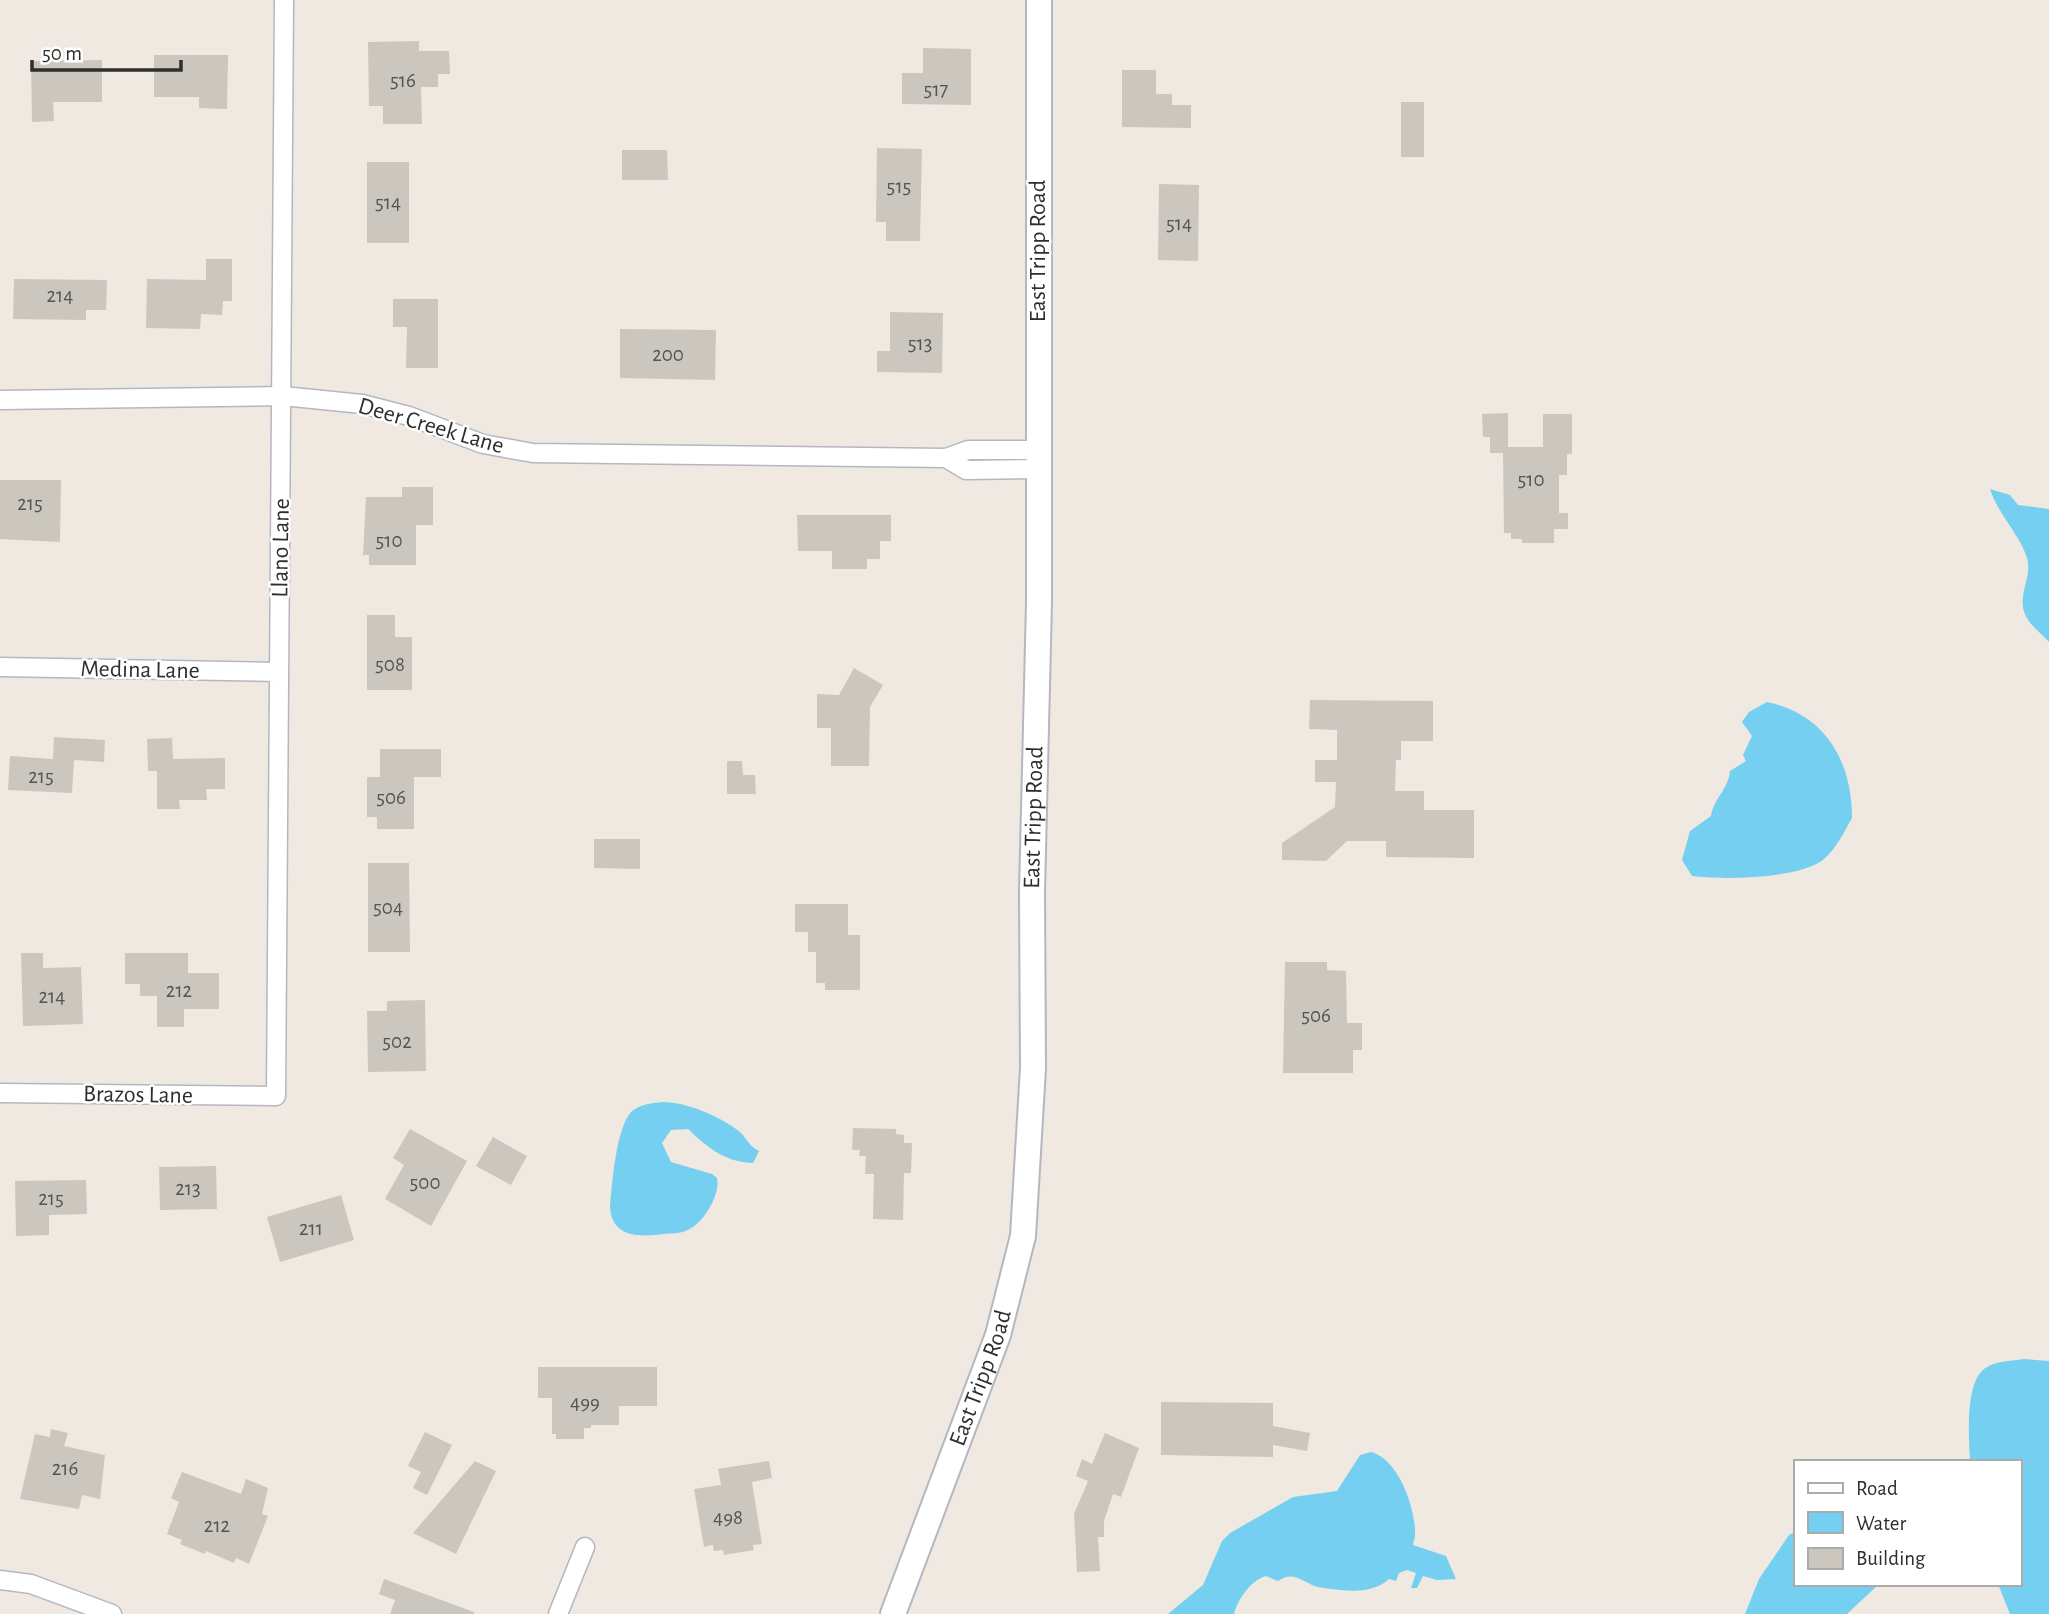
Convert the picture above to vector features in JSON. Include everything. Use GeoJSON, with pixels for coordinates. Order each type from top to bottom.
{"type":"FeatureCollection","features":[{"type":"Feature","properties":{"kind":"street","name":"Llano Lane"},"geometry":{"type":"LineString","coordinates":[[276,1096],[285,0]]}},
{"type":"Feature","properties":{"kind":"street","name":"East Tripp Road"},"geometry":{"type":"LineString","coordinates":[[893,1614],[998,1335],[1023,1236],[1032,1068],[1039,460],[1040,0]]}},
{"type":"Feature","properties":{"kind":"street","name":"Deer Creek Lane"},"geometry":{"type":"LineString","coordinates":[[0,400],[283,397],[362,404],[409,416],[483,444],[533,453],[946,458],[966,470],[1039,460]]}},
{"type":"Feature","properties":{"kind":"street","name":"Medina Lane"},"geometry":{"type":"LineString","coordinates":[[0,667],[279,672]]}},
{"type":"Feature","properties":{"kind":"street","name":"Brazos Lane"},"geometry":{"type":"LineString","coordinates":[[0,1093],[276,1096]]}},
{"type":"Feature","properties":{"kind":"street"},"geometry":{"type":"LineString","coordinates":[[558,1614],[585,1547]]}},
{"type":"Feature","properties":{"kind":"street"},"geometry":{"type":"LineString","coordinates":[[0,1580],[31,1584],[113,1614]]}},
{"type":"Feature","properties":{"kind":"water"},"geometry":{"type":"Polygon","coordinates":[[[1990,489],[2010,495],[2018,505],[2049,509],[2049,642],[2027,618],[2023,602],[2028,571],[2026,555],[1990,489]]]}},
{"type":"Feature","properties":{"kind":"water"},"geometry":{"type":"Polygon","coordinates":[[[1767,702],[1805,717],[1831,743],[1847,778],[1852,818],[1832,850],[1813,866],[1761,876],[1692,876],[1682,860],[1690,831],[1711,816],[1727,784],[1730,771],[1746,761],[1743,755],[1752,736],[1742,722],[1749,712],[1767,702]]]}},
{"type":"Feature","properties":{"kind":"water"},"geometry":{"type":"Polygon","coordinates":[[[663,1102],[693,1108],[714,1116],[740,1132],[750,1145],[759,1151],[753,1163],[734,1160],[710,1148],[688,1129],[671,1130],[662,1143],[671,1162],[712,1174],[717,1178],[716,1193],[704,1217],[691,1228],[677,1233],[636,1235],[621,1230],[616,1225],[610,1207],[619,1142],[632,1111],[643,1105],[663,1102]]]}},
{"type":"Feature","properties":{"kind":"water"},"geometry":{"type":"Polygon","coordinates":[[[2024,1359],[2049,1361],[2049,1614],[2010,1614],[1999,1586],[2021,1586],[2021,1460],[1970,1460],[1969,1410],[1974,1384],[1987,1367],[2024,1359]]]}},
{"type":"Feature","properties":{"kind":"water"},"geometry":{"type":"Polygon","coordinates":[[[1371,1452],[1390,1464],[1404,1487],[1415,1525],[1413,1545],[1446,1556],[1456,1579],[1437,1580],[1423,1576],[1417,1588],[1411,1588],[1416,1573],[1407,1570],[1399,1573],[1396,1581],[1389,1579],[1374,1588],[1349,1591],[1317,1587],[1291,1576],[1278,1581],[1266,1576],[1246,1591],[1234,1614],[1168,1614],[1203,1585],[1222,1541],[1230,1533],[1293,1497],[1337,1491],[1360,1455],[1371,1452]]]}},
{"type":"Feature","properties":{"kind":"water"},"geometry":{"type":"Polygon","coordinates":[[[1794,1532],[1794,1586],[1877,1586],[1847,1614],[1745,1614],[1759,1579],[1789,1535],[1794,1532]]]}},
{"type":"Feature","properties":{"kind":"building"},"geometry":{"type":"Polygon","coordinates":[[[419,41],[419,51],[449,51],[450,74],[438,74],[438,87],[421,87],[422,124],[383,124],[383,106],[369,106],[368,42],[419,41]]]}},
{"type":"Feature","properties":{"kind":"building"},"geometry":{"type":"Polygon","coordinates":[[[923,48],[971,49],[971,105],[902,104],[902,73],[923,73],[923,48]]]}},
{"type":"Feature","properties":{"kind":"building"},"geometry":{"type":"Polygon","coordinates":[[[154,55],[228,55],[227,109],[199,108],[199,97],[154,97],[154,55]]]}},
{"type":"Feature","properties":{"kind":"building"},"geometry":{"type":"Polygon","coordinates":[[[102,60],[102,102],[53,102],[54,121],[32,122],[31,61],[102,60]]]}},
{"type":"Feature","properties":{"kind":"building"},"geometry":{"type":"Polygon","coordinates":[[[1122,70],[1156,70],[1156,94],[1172,94],[1172,105],[1191,105],[1191,128],[1122,127],[1122,70]]]}},
{"type":"Feature","properties":{"kind":"building"},"geometry":{"type":"Polygon","coordinates":[[[1401,102],[1424,102],[1424,157],[1401,157],[1401,102]]]}},
{"type":"Feature","properties":{"kind":"building"},"geometry":{"type":"Polygon","coordinates":[[[877,148],[922,149],[920,241],[886,241],[886,222],[876,222],[877,148]]]}},
{"type":"Feature","properties":{"kind":"building"},"geometry":{"type":"Polygon","coordinates":[[[622,150],[667,150],[668,180],[622,180],[622,150]]]}},
{"type":"Feature","properties":{"kind":"building"},"geometry":{"type":"Polygon","coordinates":[[[367,162],[409,162],[409,243],[367,243],[367,162]]]}},
{"type":"Feature","properties":{"kind":"building"},"geometry":{"type":"Polygon","coordinates":[[[1159,184],[1199,185],[1198,261],[1158,260],[1159,184]]]}},
{"type":"Feature","properties":{"kind":"building"},"geometry":{"type":"Polygon","coordinates":[[[206,259],[232,259],[232,301],[223,301],[222,315],[201,314],[200,329],[146,328],[147,279],[206,280],[206,259]]]}},
{"type":"Feature","properties":{"kind":"building"},"geometry":{"type":"Polygon","coordinates":[[[14,279],[107,280],[106,310],[86,310],[86,320],[13,319],[14,279]]]}},
{"type":"Feature","properties":{"kind":"building"},"geometry":{"type":"Polygon","coordinates":[[[393,299],[438,299],[438,368],[406,368],[407,327],[393,327],[393,299]]]}},
{"type":"Feature","properties":{"kind":"building"},"geometry":{"type":"Polygon","coordinates":[[[890,312],[943,313],[942,373],[877,372],[877,351],[890,351],[890,312]]]}},
{"type":"Feature","properties":{"kind":"building"},"geometry":{"type":"Polygon","coordinates":[[[620,329],[716,330],[715,380],[620,378],[620,329]]]}},
{"type":"Feature","properties":{"kind":"building"},"geometry":{"type":"Polygon","coordinates":[[[1508,413],[1508,447],[1543,447],[1543,414],[1572,414],[1572,454],[1567,454],[1567,475],[1559,475],[1559,513],[1568,513],[1568,529],[1554,529],[1554,543],[1522,543],[1522,539],[1511,539],[1511,533],[1504,533],[1503,453],[1490,453],[1490,437],[1483,437],[1482,414],[1508,413]]]}},
{"type":"Feature","properties":{"kind":"building"},"geometry":{"type":"Polygon","coordinates":[[[0,480],[61,480],[60,542],[0,539],[0,480]]]}},
{"type":"Feature","properties":{"kind":"building"},"geometry":{"type":"Polygon","coordinates":[[[402,487],[433,487],[433,525],[416,525],[416,565],[369,565],[369,555],[363,555],[366,497],[402,497],[402,487]]]}},
{"type":"Feature","properties":{"kind":"building"},"geometry":{"type":"Polygon","coordinates":[[[797,515],[891,515],[891,541],[880,541],[880,559],[867,559],[867,569],[832,569],[832,551],[798,551],[797,515]]]}},
{"type":"Feature","properties":{"kind":"building"},"geometry":{"type":"Polygon","coordinates":[[[367,615],[395,615],[395,637],[412,637],[412,690],[367,690],[367,615]]]}},
{"type":"Feature","properties":{"kind":"building"},"geometry":{"type":"Polygon","coordinates":[[[854,668],[883,685],[870,707],[869,766],[831,766],[831,728],[817,728],[817,694],[839,695],[854,668]]]}},
{"type":"Feature","properties":{"kind":"building"},"geometry":{"type":"Polygon","coordinates":[[[1310,700],[1433,701],[1433,741],[1401,741],[1401,760],[1396,760],[1395,791],[1424,791],[1424,810],[1474,810],[1474,858],[1386,857],[1386,841],[1347,841],[1326,861],[1282,860],[1282,843],[1335,807],[1336,782],[1315,782],[1315,760],[1337,760],[1337,730],[1309,729],[1310,700]]]}},
{"type":"Feature","properties":{"kind":"building"},"geometry":{"type":"Polygon","coordinates":[[[54,737],[105,740],[104,762],[74,760],[72,793],[8,790],[10,756],[53,759],[54,737]]]}},
{"type":"Feature","properties":{"kind":"building"},"geometry":{"type":"Polygon","coordinates":[[[172,738],[173,759],[225,758],[225,789],[206,789],[207,800],[179,800],[180,809],[157,809],[157,771],[148,771],[147,739],[172,738]]]}},
{"type":"Feature","properties":{"kind":"building"},"geometry":{"type":"Polygon","coordinates":[[[380,749],[441,749],[441,777],[414,777],[414,829],[377,829],[377,817],[367,817],[367,777],[380,777],[380,749]]]}},
{"type":"Feature","properties":{"kind":"building"},"geometry":{"type":"Polygon","coordinates":[[[727,761],[742,761],[743,775],[755,775],[756,794],[727,794],[727,761]]]}},
{"type":"Feature","properties":{"kind":"building"},"geometry":{"type":"Polygon","coordinates":[[[594,839],[640,839],[640,869],[594,868],[594,839]]]}},
{"type":"Feature","properties":{"kind":"building"},"geometry":{"type":"Polygon","coordinates":[[[368,863],[409,863],[410,952],[368,952],[368,863]]]}},
{"type":"Feature","properties":{"kind":"building"},"geometry":{"type":"Polygon","coordinates":[[[795,904],[848,904],[848,935],[860,935],[860,990],[825,990],[825,983],[816,983],[816,952],[808,952],[808,932],[795,932],[795,904]]]}},
{"type":"Feature","properties":{"kind":"building"},"geometry":{"type":"Polygon","coordinates":[[[21,953],[43,953],[43,968],[81,967],[83,1024],[23,1026],[21,953]]]}},
{"type":"Feature","properties":{"kind":"building"},"geometry":{"type":"Polygon","coordinates":[[[125,953],[188,953],[188,973],[219,973],[219,1009],[184,1009],[184,1027],[157,1027],[157,996],[140,996],[140,984],[125,984],[125,953]]]}},
{"type":"Feature","properties":{"kind":"building"},"geometry":{"type":"Polygon","coordinates":[[[1285,962],[1327,962],[1327,970],[1346,971],[1347,1023],[1362,1023],[1362,1050],[1353,1050],[1353,1073],[1283,1073],[1285,962]]]}},
{"type":"Feature","properties":{"kind":"building"},"geometry":{"type":"Polygon","coordinates":[[[425,1000],[426,1071],[368,1072],[367,1011],[387,1011],[387,1001],[425,1000]]]}},
{"type":"Feature","properties":{"kind":"building"},"geometry":{"type":"Polygon","coordinates":[[[853,1128],[896,1129],[896,1134],[904,1135],[904,1143],[912,1143],[911,1173],[904,1173],[903,1220],[873,1219],[874,1174],[865,1174],[866,1156],[859,1156],[860,1150],[852,1150],[853,1128]]]}},
{"type":"Feature","properties":{"kind":"building"},"geometry":{"type":"Polygon","coordinates":[[[410,1129],[467,1161],[431,1226],[385,1199],[404,1165],[393,1158],[410,1129]]]}},
{"type":"Feature","properties":{"kind":"building"},"geometry":{"type":"Polygon","coordinates":[[[493,1137],[527,1156],[511,1185],[476,1166],[493,1137]]]}},
{"type":"Feature","properties":{"kind":"building"},"geometry":{"type":"Polygon","coordinates":[[[216,1166],[217,1209],[160,1210],[159,1167],[216,1166]]]}},
{"type":"Feature","properties":{"kind":"building"},"geometry":{"type":"Polygon","coordinates":[[[86,1180],[87,1214],[49,1215],[49,1235],[16,1236],[15,1181],[86,1180]]]}},
{"type":"Feature","properties":{"kind":"building"},"geometry":{"type":"Polygon","coordinates":[[[341,1195],[354,1240],[280,1262],[267,1217],[341,1195]]]}},
{"type":"Feature","properties":{"kind":"building"},"geometry":{"type":"Polygon","coordinates":[[[538,1367],[657,1367],[657,1406],[619,1406],[619,1425],[591,1425],[591,1428],[584,1428],[584,1439],[556,1439],[556,1434],[552,1434],[552,1398],[538,1398],[538,1367]]]}},
{"type":"Feature","properties":{"kind":"building"},"geometry":{"type":"Polygon","coordinates":[[[1161,1402],[1273,1403],[1273,1426],[1310,1433],[1307,1451],[1273,1445],[1273,1457],[1161,1455],[1161,1402]]]}},
{"type":"Feature","properties":{"kind":"building"},"geometry":{"type":"Polygon","coordinates":[[[51,1429],[68,1433],[64,1446],[105,1455],[100,1499],[82,1495],[79,1509],[20,1499],[35,1434],[50,1437],[51,1429]]]}},
{"type":"Feature","properties":{"kind":"building"},"geometry":{"type":"Polygon","coordinates":[[[425,1432],[452,1445],[427,1495],[413,1488],[421,1472],[408,1466],[425,1432]]]}},
{"type":"Feature","properties":{"kind":"building"},"geometry":{"type":"Polygon","coordinates":[[[1105,1433],[1139,1448],[1121,1497],[1113,1494],[1104,1521],[1104,1537],[1098,1537],[1100,1571],[1077,1572],[1074,1514],[1088,1481],[1076,1476],[1082,1459],[1092,1464],[1105,1433]]]}},
{"type":"Feature","properties":{"kind":"building"},"geometry":{"type":"Polygon","coordinates":[[[475,1461],[496,1471],[456,1554],[413,1533],[475,1461]]]}},
{"type":"Feature","properties":{"kind":"building"},"geometry":{"type":"Polygon","coordinates":[[[769,1461],[772,1478],[752,1482],[762,1544],[753,1545],[754,1550],[724,1555],[723,1550],[714,1551],[713,1545],[704,1547],[694,1489],[721,1485],[718,1469],[769,1461]]]}},
{"type":"Feature","properties":{"kind":"building"},"geometry":{"type":"Polygon","coordinates":[[[182,1472],[241,1494],[246,1479],[268,1488],[262,1514],[268,1516],[249,1564],[236,1558],[234,1563],[206,1551],[205,1554],[180,1544],[182,1540],[167,1534],[179,1502],[171,1498],[182,1472]]]}},
{"type":"Feature","properties":{"kind":"building"},"geometry":{"type":"Polygon","coordinates":[[[384,1579],[474,1614],[390,1614],[395,1600],[379,1594],[384,1579]]]}}]}
